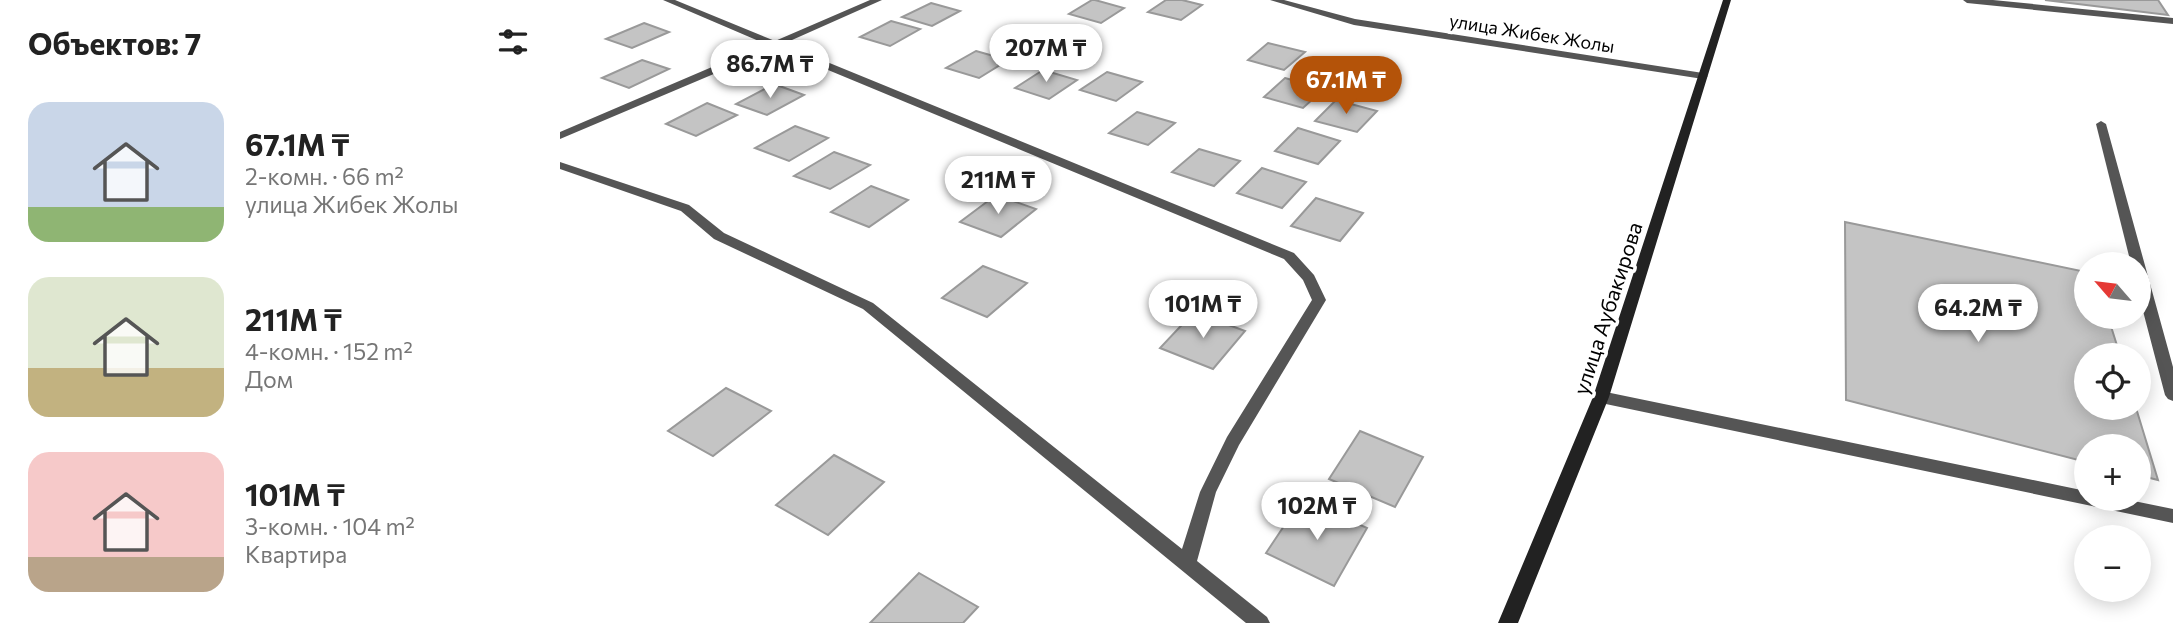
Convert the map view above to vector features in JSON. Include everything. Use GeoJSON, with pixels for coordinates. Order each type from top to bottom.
{"type":"FeatureCollection","features":[{"type":"Feature","properties":{"kind":"main road","name":"улица Аубакирова"},"geometry":{"type":"LineString","coordinates":[[1508,623],[1601,397],[1727,0]]}},
{"type":"Feature","properties":{"kind":"street"},"geometry":{"type":"LineString","coordinates":[[667,0],[1289,256],[1309,278],[1319,300],[1233,442],[1208,492],[1187,564]]}},
{"type":"Feature","properties":{"kind":"street"},"geometry":{"type":"LineString","coordinates":[[560,136],[878,0]]}},
{"type":"Feature","properties":{"kind":"street","name":"улица Жибек Жолы"},"geometry":{"type":"LineString","coordinates":[[1274,0],[1354,22],[1703,76]]}},
{"type":"Feature","properties":{"kind":"street"},"geometry":{"type":"LineString","coordinates":[[1967,0],[2173,21]]}},
{"type":"Feature","properties":{"kind":"street"},"geometry":{"type":"LineString","coordinates":[[2101,124],[2135,252]]}},
{"type":"Feature","properties":{"kind":"street"},"geometry":{"type":"LineString","coordinates":[[560,165],[685,208],[719,236],[868,306],[1260,623]]}},
{"type":"Feature","properties":{"kind":"street"},"geometry":{"type":"LineString","coordinates":[[2151,313],[2173,395]]}},
{"type":"Feature","properties":{"kind":"street"},"geometry":{"type":"LineString","coordinates":[[1601,397],[2074,495]]}},
{"type":"Feature","properties":{"kind":"street"},"geometry":{"type":"LineString","coordinates":[[2149,511],[2173,516]]}},
{"type":"Feature","properties":{"kind":"building"},"geometry":{"type":"Polygon","coordinates":[[[1092,0],[1124,8],[1101,23],[1069,14],[1092,0]]]}},
{"type":"Feature","properties":{"kind":"building"},"geometry":{"type":"Polygon","coordinates":[[[1166,0],[1182,0],[1202,5],[1181,20],[1148,12],[1166,0]]]}},
{"type":"Feature","properties":{"kind":"building"},"geometry":{"type":"Polygon","coordinates":[[[2045,0],[2158,0],[2168,15],[2045,0]]]}},
{"type":"Feature","properties":{"kind":"building"},"geometry":{"type":"Polygon","coordinates":[[[931,3],[960,11],[932,26],[902,17],[931,3]]]}},
{"type":"Feature","properties":{"kind":"building"},"geometry":{"type":"Polygon","coordinates":[[[891,21],[920,29],[890,46],[860,37],[891,21]]]}},
{"type":"Feature","properties":{"kind":"building"},"geometry":{"type":"Polygon","coordinates":[[[644,23],[669,32],[632,48],[606,39],[644,23]]]}},
{"type":"Feature","properties":{"kind":"building"},"geometry":{"type":"Polygon","coordinates":[[[1268,43],[1305,52],[1284,70],[1248,60],[1268,43]]]}},
{"type":"Feature","properties":{"kind":"building"},"geometry":{"type":"Polygon","coordinates":[[[976,51],[1008,60],[979,78],[946,68],[976,51]]]}},
{"type":"Feature","properties":{"kind":"building"},"geometry":{"type":"Polygon","coordinates":[[[642,60],[669,69],[629,88],[602,78],[642,60]]]}},
{"type":"Feature","properties":{"kind":"building"},"geometry":{"type":"Polygon","coordinates":[[[1043,70],[1077,80],[1049,99],[1015,88],[1043,70]]]}},
{"type":"Feature","properties":{"kind":"building"},"geometry":{"type":"Polygon","coordinates":[[[1107,72],[1142,82],[1116,101],[1080,90],[1107,72]]]}},
{"type":"Feature","properties":{"kind":"building"},"geometry":{"type":"Polygon","coordinates":[[[1285,78],[1324,89],[1303,108],[1264,97],[1285,78]]]}},
{"type":"Feature","properties":{"kind":"building"},"geometry":{"type":"Polygon","coordinates":[[[774,84],[804,95],[767,115],[736,104],[774,84]]]}},
{"type":"Feature","properties":{"kind":"building"},"geometry":{"type":"Polygon","coordinates":[[[1336,100],[1377,111],[1357,132],[1315,121],[1336,100]]]}},
{"type":"Feature","properties":{"kind":"building"},"geometry":{"type":"Polygon","coordinates":[[[707,103],[737,115],[696,136],[666,124],[707,103]]]}},
{"type":"Feature","properties":{"kind":"building"},"geometry":{"type":"Polygon","coordinates":[[[1137,112],[1175,123],[1148,145],[1109,133],[1137,112]]]}},
{"type":"Feature","properties":{"kind":"building"},"geometry":{"type":"Polygon","coordinates":[[[795,126],[828,138],[789,161],[755,148],[795,126]]]}},
{"type":"Feature","properties":{"kind":"building"},"geometry":{"type":"Polygon","coordinates":[[[1298,128],[1340,141],[1318,164],[1275,151],[1298,128]]]}},
{"type":"Feature","properties":{"kind":"building"},"geometry":{"type":"Polygon","coordinates":[[[1199,149],[1240,161],[1214,186],[1172,172],[1199,149]]]}},
{"type":"Feature","properties":{"kind":"building"},"geometry":{"type":"Polygon","coordinates":[[[834,152],[870,165],[830,189],[794,176],[834,152]]]}},
{"type":"Feature","properties":{"kind":"building"},"geometry":{"type":"Polygon","coordinates":[[[1262,168],[1306,182],[1282,208],[1237,193],[1262,168]]]}},
{"type":"Feature","properties":{"kind":"building"},"geometry":{"type":"Polygon","coordinates":[[[871,186],[908,200],[869,227],[831,212],[871,186]]]}},
{"type":"Feature","properties":{"kind":"building"},"geometry":{"type":"Polygon","coordinates":[[[996,195],[1036,209],[1001,237],[960,222],[996,195]]]}},
{"type":"Feature","properties":{"kind":"building"},"geometry":{"type":"Polygon","coordinates":[[[1316,198],[1363,213],[1340,241],[1291,226],[1316,198]]]}},
{"type":"Feature","properties":{"kind":"building"},"geometry":{"type":"Polygon","coordinates":[[[1845,222],[2074,270],[2074,329],[2112,329],[2116,343],[2074,343],[2074,420],[2140,420],[2144,434],[2074,434],[2074,459],[1846,400],[1845,222]]]}},
{"type":"Feature","properties":{"kind":"building"},"geometry":{"type":"Polygon","coordinates":[[[983,266],[1027,283],[987,317],[942,298],[983,266]]]}},
{"type":"Feature","properties":{"kind":"building"},"geometry":{"type":"Polygon","coordinates":[[[1194,312],[1245,331],[1213,369],[1160,348],[1194,312]]]}},
{"type":"Feature","properties":{"kind":"building"},"geometry":{"type":"Polygon","coordinates":[[[726,388],[771,411],[713,456],[668,431],[726,388]]]}},
{"type":"Feature","properties":{"kind":"building"},"geometry":{"type":"Polygon","coordinates":[[[1360,431],[1423,457],[1395,507],[1329,479],[1360,431]]]}},
{"type":"Feature","properties":{"kind":"building"},"geometry":{"type":"Polygon","coordinates":[[[834,455],[884,482],[828,535],[776,505],[834,455]]]}},
{"type":"Feature","properties":{"kind":"building"},"geometry":{"type":"Polygon","coordinates":[[[2151,457],[2158,480],[2151,478],[2151,457]]]}},
{"type":"Feature","properties":{"kind":"building"},"geometry":{"type":"Polygon","coordinates":[[[1302,499],[1367,528],[1334,586],[1266,553],[1302,499]]]}},
{"type":"Feature","properties":{"kind":"building"},"geometry":{"type":"Polygon","coordinates":[[[919,573],[978,607],[963,623],[870,623],[919,573]]]}}]}
